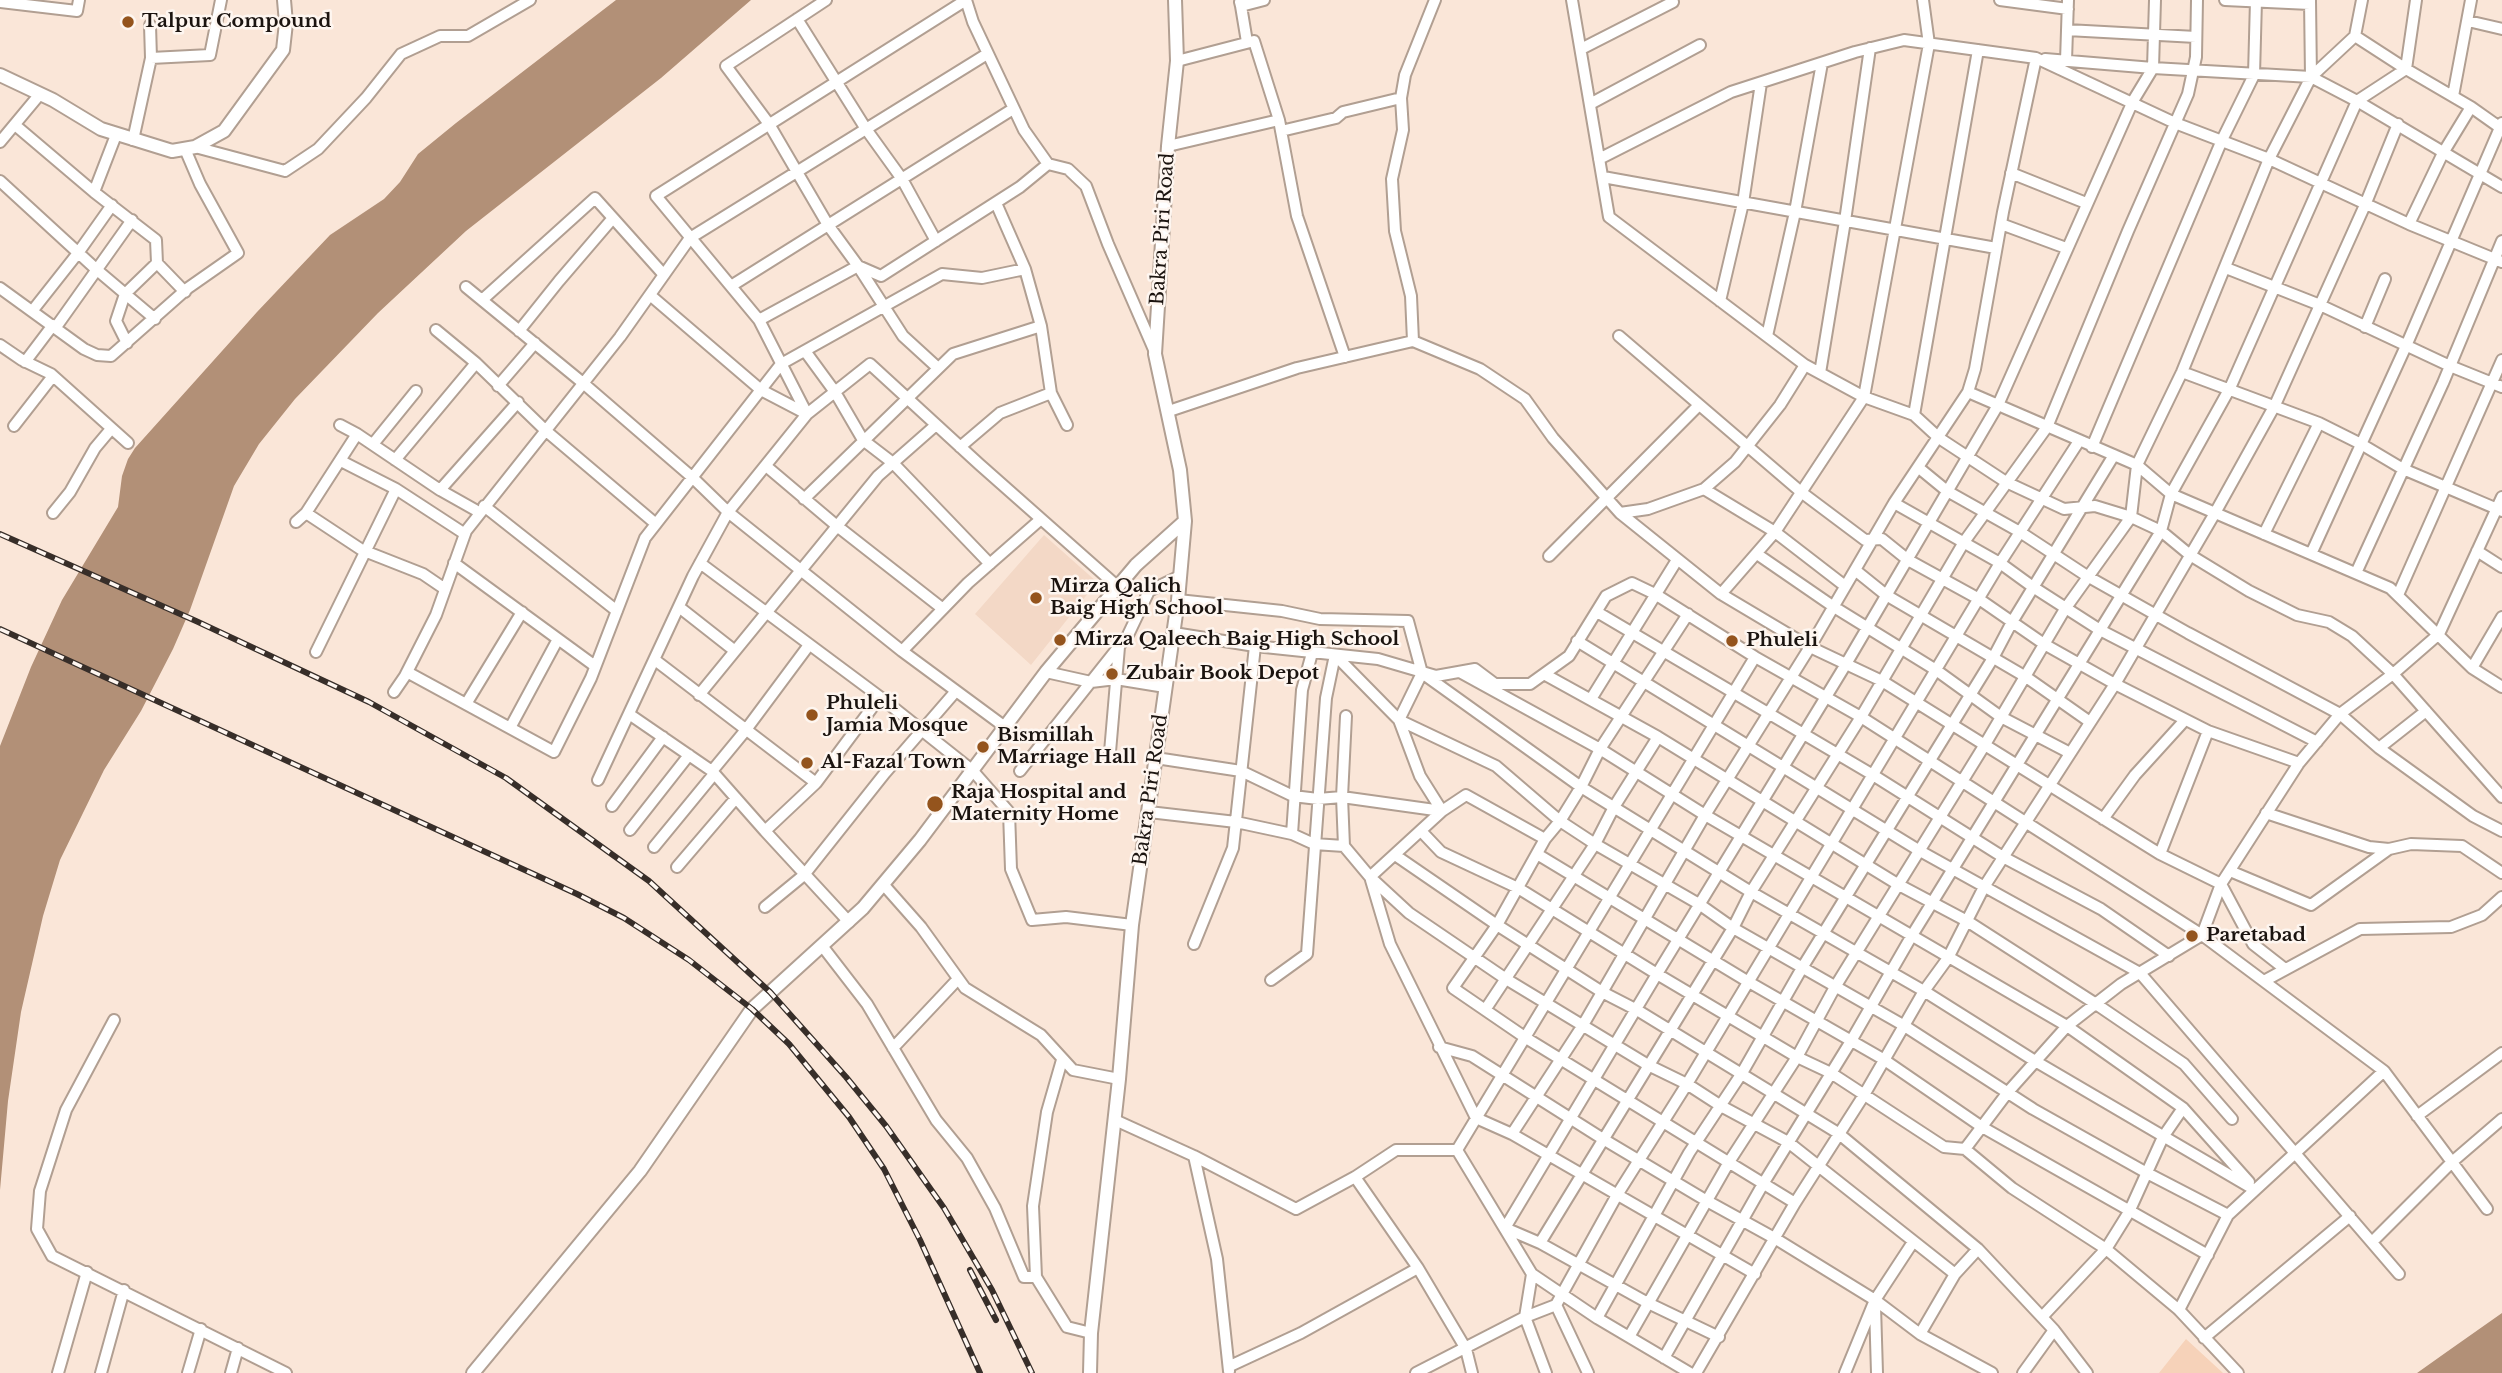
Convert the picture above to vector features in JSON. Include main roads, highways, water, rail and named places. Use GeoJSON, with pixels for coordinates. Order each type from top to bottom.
{"type":"FeatureCollection","features":[{"type":"Feature","properties":{"kind":"railway"},"geometry":{"type":"LineString","coordinates":[[0,534],[369,702],[506,778],[649,881],[770,992],[886,1126],[944,1208],[992,1290],[1032,1373]]}},
{"type":"Feature","properties":{"kind":"railway"},"geometry":{"type":"LineString","coordinates":[[0,629],[577,894],[624,918],[689,960],[752,1009],[789,1044],[849,1117],[884,1169],[920,1240],[980,1373]]}},
{"type":"Feature","properties":{"kind":"railway"},"geometry":{"type":"LineString","coordinates":[[970,1270],[996,1320]]}},
{"type":"Feature","properties":{"kind":"place","name":"Talpur Compound"},"geometry":{"type":"Point","coordinates":[128,22]}},
{"type":"Feature","properties":{"kind":"place","name":"Mirza Qalich Baig High School"},"geometry":{"type":"Point","coordinates":[1036,598]}},
{"type":"Feature","properties":{"kind":"place","name":"Mirza Qaleech Baig High School"},"geometry":{"type":"Point","coordinates":[1060,640]}},
{"type":"Feature","properties":{"kind":"place","name":"Phuleli"},"geometry":{"type":"Point","coordinates":[1732,641]}},
{"type":"Feature","properties":{"kind":"place","name":"Zubair Book Depot"},"geometry":{"type":"Point","coordinates":[1112,674]}},
{"type":"Feature","properties":{"kind":"place","name":"Phuleli Jamia Mosque"},"geometry":{"type":"Point","coordinates":[812,715]}},
{"type":"Feature","properties":{"kind":"place","name":"Bismillah Marriage Hall"},"geometry":{"type":"Point","coordinates":[983,747]}},
{"type":"Feature","properties":{"kind":"place","name":"Al-Fazal Town"},"geometry":{"type":"Point","coordinates":[807,763]}},
{"type":"Feature","properties":{"kind":"place","name":"Raja Hospital and Maternity Home"},"geometry":{"type":"Point","coordinates":[935,804]}},
{"type":"Feature","properties":{"kind":"place","name":"Paretabad"},"geometry":{"type":"Point","coordinates":[2192,936]}}]}
